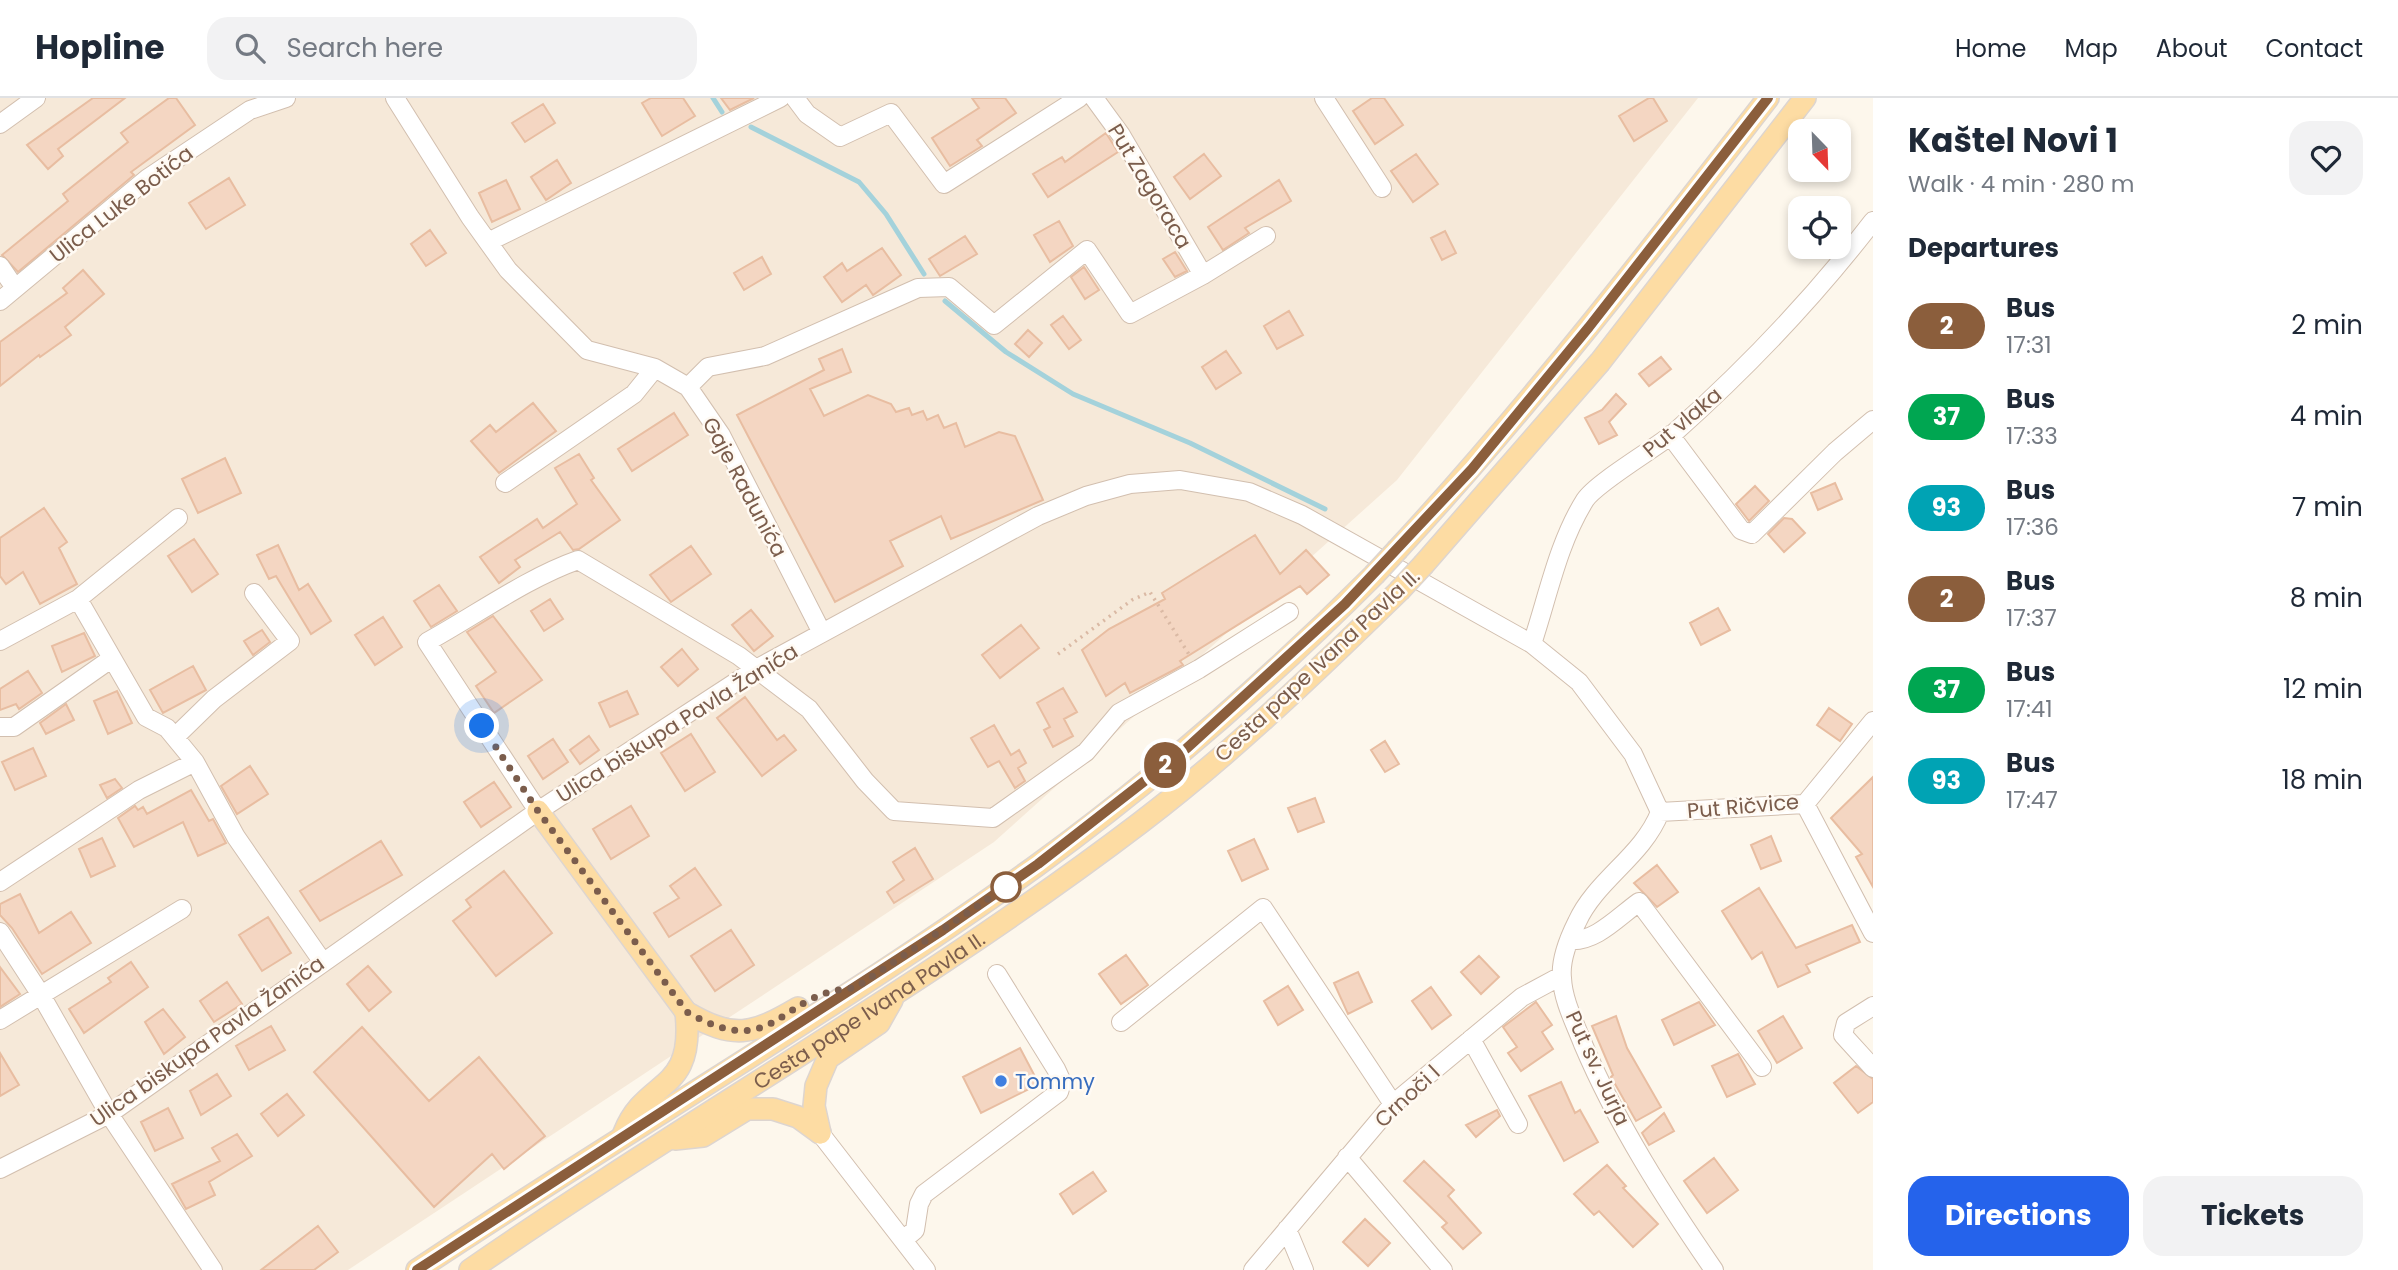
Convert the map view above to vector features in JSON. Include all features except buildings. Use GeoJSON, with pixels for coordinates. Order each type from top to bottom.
{"type":"FeatureCollection","features":[{"type":"Feature","properties":{"kind":"main road","name":"Cesta pape Ivana Pavla II."},"geometry":{"type":"LineString","coordinates":[[417,1270],[623,1134],[855,988],[1038,864],[1187,748],[1374,575],[1472,469],[1581,337],[1768,98]]}},
{"type":"Feature","properties":{"kind":"main road","name":"Cesta pape Ivana Pavla II."},"geometry":{"type":"LineString","coordinates":[[470,1270],[894,996],[1140,823],[1317,669],[1424,564],[1600,362],[1805,98]]}},
{"type":"Feature","properties":{"kind":"main road"},"geometry":{"type":"LineString","coordinates":[[1781,130],[1820,98]]}},
{"type":"Feature","properties":{"kind":"main road"},"geometry":{"type":"LineString","coordinates":[[538,811],[687,1012],[707,1024],[734,1033],[750,1032],[769,1025],[830,989],[855,988]]}},
{"type":"Feature","properties":{"kind":"main road"},"geometry":{"type":"LineString","coordinates":[[820,1133],[814,1106],[816,1086],[828,1058],[879,1023],[894,996]]}},
{"type":"Feature","properties":{"kind":"main road"},"geometry":{"type":"LineString","coordinates":[[623,1134],[638,1107],[664,1088],[683,1061],[689,1035],[687,1012]]}},
{"type":"Feature","properties":{"kind":"main road"},"geometry":{"type":"LineString","coordinates":[[669,1140],[703,1136],[747,1109],[773,1109],[798,1117],[820,1133]]}},
{"type":"Feature","properties":{"kind":"street"},"geometry":{"type":"LineString","coordinates":[[2,118],[36,98]]}},
{"type":"Feature","properties":{"kind":"street","name":"Ulica Luke Botića"},"geometry":{"type":"LineString","coordinates":[[0,301],[148,178],[248,104],[286,98]]}},
{"type":"Feature","properties":{"kind":"street","name":"Gaje Radunića"},"geometry":{"type":"LineString","coordinates":[[395,98],[508,270],[587,350],[655,368],[688,387],[721,435],[822,633]]}},
{"type":"Feature","properties":{"kind":"street"},"geometry":{"type":"LineString","coordinates":[[488,242],[780,98]]}},
{"type":"Feature","properties":{"kind":"street"},"geometry":{"type":"LineString","coordinates":[[794,98],[807,114],[840,137],[891,113],[944,184],[1079,98]]}},
{"type":"Feature","properties":{"kind":"street","name":"Put Zagoraca"},"geometry":{"type":"LineString","coordinates":[[1094,98],[1121,135],[1203,275]]}},
{"type":"Feature","properties":{"kind":"street"},"geometry":{"type":"LineString","coordinates":[[1325,98],[1382,188]]}},
{"type":"Feature","properties":{"kind":"street","name":"Put vlaka"},"geometry":{"type":"LineString","coordinates":[[1532,644],[1561,551],[1586,497],[1670,435],[1755,359],[1837,268],[1873,220]]}},
{"type":"Feature","properties":{"kind":"street"},"geometry":{"type":"LineString","coordinates":[[688,387],[708,367],[765,356],[918,288],[949,287],[994,326],[1087,250],[1130,314],[1203,275],[1266,236]]}},
{"type":"Feature","properties":{"kind":"street"},"geometry":{"type":"LineString","coordinates":[[0,266],[15,288]]}},
{"type":"Feature","properties":{"kind":"street"},"geometry":{"type":"LineString","coordinates":[[505,483],[634,394],[655,368]]}},
{"type":"Feature","properties":{"kind":"street"},"geometry":{"type":"LineString","coordinates":[[1670,435],[1741,530],[1752,534],[1835,452],[1873,420]]}},
{"type":"Feature","properties":{"kind":"street","name":"Ulica biskupa Pavla Žanića"},"geometry":{"type":"LineString","coordinates":[[0,1169],[109,1114],[538,811],[756,669],[1038,516],[1086,496],[1130,484],[1180,480],[1249,492],[1302,515],[1532,644]]}},
{"type":"Feature","properties":{"kind":"street"},"geometry":{"type":"LineString","coordinates":[[0,641],[78,598],[178,518]]}},
{"type":"Feature","properties":{"kind":"street"},"geometry":{"type":"LineString","coordinates":[[538,811],[427,642],[504,599],[544,572],[578,560],[756,669],[808,709],[894,811],[993,818],[1086,752],[1119,713],[1199,669],[1289,612]]}},
{"type":"Feature","properties":{"kind":"street"},"geometry":{"type":"LineString","coordinates":[[174,737],[214,699],[290,641],[254,593]]}},
{"type":"Feature","properties":{"kind":"street"},"geometry":{"type":"LineString","coordinates":[[78,598],[146,717],[166,728],[195,762],[236,837],[322,961]]}},
{"type":"Feature","properties":{"kind":"street"},"geometry":{"type":"LineString","coordinates":[[1532,644],[1579,682],[1606,714],[1633,754],[1660,813]]}},
{"type":"Feature","properties":{"kind":"street"},"geometry":{"type":"LineString","coordinates":[[0,727],[14,727],[111,659]]}},
{"type":"Feature","properties":{"kind":"street","name":"Put Ričvice"},"geometry":{"type":"LineString","coordinates":[[1660,813],[1805,804],[1873,721]]}},
{"type":"Feature","properties":{"kind":"street"},"geometry":{"type":"LineString","coordinates":[[0,882],[139,790],[195,762]]}},
{"type":"Feature","properties":{"kind":"street"},"geometry":{"type":"LineString","coordinates":[[1805,804],[1871,926]]}},
{"type":"Feature","properties":{"kind":"street","name":"Put sv. Jurja"},"geometry":{"type":"LineString","coordinates":[[1660,813],[1653,831],[1578,918],[1569,940],[1561,976],[1565,998],[1600,1083],[1674,1212],[1714,1270]]}},
{"type":"Feature","properties":{"kind":"street"},"geometry":{"type":"LineString","coordinates":[[1569,940],[1582,942],[1595,935],[1639,902],[1762,1067]]}},
{"type":"Feature","properties":{"kind":"street"},"geometry":{"type":"LineString","coordinates":[[1121,1022],[1263,908],[1393,1104]]}},
{"type":"Feature","properties":{"kind":"street"},"geometry":{"type":"LineString","coordinates":[[0,1020],[181,909]]}},
{"type":"Feature","properties":{"kind":"street"},"geometry":{"type":"LineString","coordinates":[[0,932],[41,995],[109,1114],[213,1270]]}},
{"type":"Feature","properties":{"kind":"street"},"geometry":{"type":"LineString","coordinates":[[903,1240],[915,1230],[919,1204],[924,1194],[1059,1092],[1062,1082],[1056,1069],[997,974]]}},
{"type":"Feature","properties":{"kind":"street","name":"Crnoči l"},"geometry":{"type":"LineString","coordinates":[[1253,1270],[1393,1104],[1522,997],[1561,976]]}},
{"type":"Feature","properties":{"kind":"street"},"geometry":{"type":"LineString","coordinates":[[1873,1006],[1846,1023],[1843,1035],[1873,1068]]}},
{"type":"Feature","properties":{"kind":"street"},"geometry":{"type":"LineString","coordinates":[[1471,1039],[1518,1124]]}},
{"type":"Feature","properties":{"kind":"street"},"geometry":{"type":"LineString","coordinates":[[820,1133],[926,1270]]}},
{"type":"Feature","properties":{"kind":"street"},"geometry":{"type":"LineString","coordinates":[[1347,1157],[1443,1270]]}},
{"type":"Feature","properties":{"kind":"street"},"geometry":{"type":"LineString","coordinates":[[1287,1229],[1304,1270]]}},
{"type":"Feature","properties":{"kind":"path"},"geometry":{"type":"LineString","coordinates":[[1058,654],[1132,600],[1150,592],[1199,669]]}},
{"type":"Feature","properties":{"kind":"shaded area"},"geometry":{"type":"Polygon","coordinates":[[[0,98],[1698,98],[1397,480],[994,842],[348,1270],[0,1270],[0,98]]]}},
{"type":"Feature","properties":{"kind":"waterway"},"geometry":{"type":"LineString","coordinates":[[713,98],[722,112]]}},
{"type":"Feature","properties":{"kind":"waterway"},"geometry":{"type":"LineString","coordinates":[[751,127],[859,182],[886,214],[924,274]]}},
{"type":"Feature","properties":{"kind":"waterway"},"geometry":{"type":"LineString","coordinates":[[945,301],[1006,352],[1073,394],[1190,443],[1325,509]]}},
{"type":"Feature","properties":{"kind":"bus line","name":"2"},"geometry":{"type":"LineString","coordinates":[[417,1270],[623,1134],[943,930],[1038,864],[1187,748],[1345,604],[1472,469],[1589,327],[1768,98]]}},
{"type":"Feature","properties":{"kind":"place","name":"Tommy"},"geometry":{"type":"Point","coordinates":[1001,1081]}},
{"type":"Feature","properties":{"kind":"route"},"geometry":{"type":"LineString","coordinates":[[482,726],[538,811],[687,1012],[707,1024],[734,1033],[750,1032],[769,1025],[830,989],[855,988],[1006,887]]}}]}
